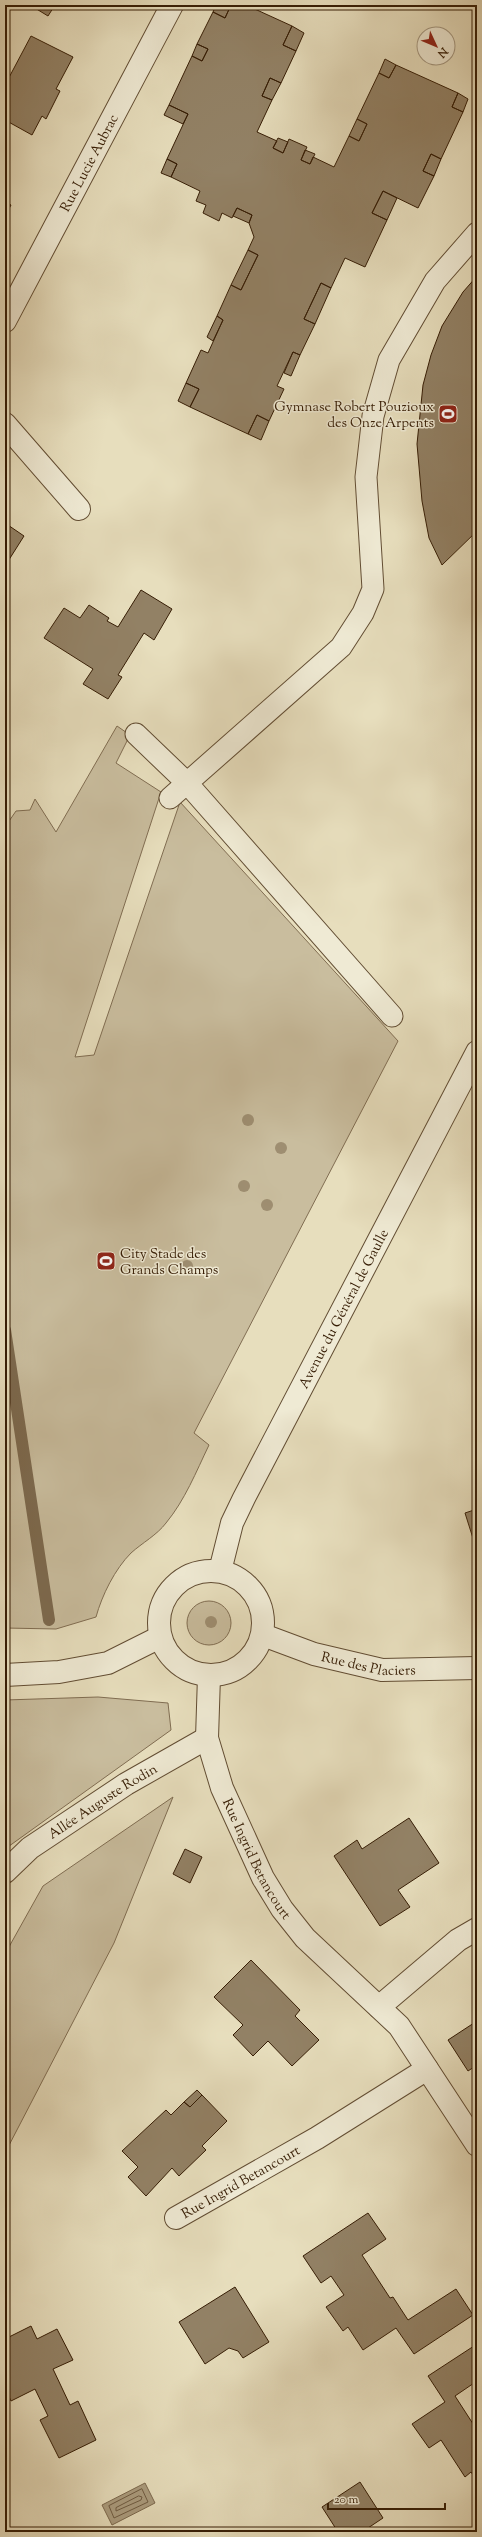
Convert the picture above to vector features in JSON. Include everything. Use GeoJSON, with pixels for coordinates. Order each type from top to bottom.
{"type":"FeatureCollection","features":[{"type":"Feature","properties":{"kind":"street","name":"Rue Lucie Aubrac"},"geometry":{"type":"LineString","coordinates":[[5,322],[172,5]]}},
{"type":"Feature","properties":{"kind":"street"},"geometry":{"type":"LineString","coordinates":[[5,424],[79,509]]}},
{"type":"Feature","properties":{"kind":"street","name":"Avenue du Général de Gaulle"},"geometry":{"type":"LineString","coordinates":[[220,1570],[232,1523],[244,1498],[477,1052]]}},
{"type":"Feature","properties":{"kind":"street"},"geometry":{"type":"LineString","coordinates":[[202,1570],[220,1570],[240,1578],[255,1594],[264,1614],[263,1636],[252,1657],[233,1671],[209,1676],[193,1673],[178,1665],[167,1653],[160,1637],[158,1620],[162,1603],[172,1588],[186,1576],[202,1570]]}},
{"type":"Feature","properties":{"kind":"street","name":"Rue des Placiers"},"geometry":{"type":"LineString","coordinates":[[263,1636],[314,1654],[382,1670],[477,1668]]}},
{"type":"Feature","properties":{"kind":"street"},"geometry":{"type":"LineString","coordinates":[[5,1675],[59,1672],[108,1663],[160,1637]]}},
{"type":"Feature","properties":{"kind":"street","name":"Rue Ingrid Betancourt"},"geometry":{"type":"LineString","coordinates":[[209,1676],[206,1738],[222,1788],[245,1842],[282,1909],[305,1938],[399,2026],[477,2145]]}},
{"type":"Feature","properties":{"kind":"street","name":"Allée Auguste Rodin"},"geometry":{"type":"LineString","coordinates":[[5,1872],[30,1848],[126,1784],[179,1752],[206,1738]]}},
{"type":"Feature","properties":{"kind":"street"},"geometry":{"type":"LineString","coordinates":[[379,2006],[458,1940],[477,1929]]}},
{"type":"Feature","properties":{"kind":"street","name":"Rue Ingrid Betancourt"},"geometry":{"type":"LineString","coordinates":[[176,2218],[324,2134],[427,2069]]}},
{"type":"Feature","properties":{"kind":"lane"},"geometry":{"type":"LineString","coordinates":[[170,798],[340,647],[363,613],[373,589],[366,477],[373,416],[387,367],[435,281],[477,233]]}},
{"type":"Feature","properties":{"kind":"lane"},"geometry":{"type":"LineString","coordinates":[[136,734],[187,783],[392,1016]]}},
{"type":"Feature","properties":{"kind":"shaded area"},"geometry":{"type":"Polygon","coordinates":[[[117,726],[130,735],[116,763],[161,792],[75,1057],[94,1055],[180,802],[398,1041],[194,1433],[209,1445],[190,1486],[173,1514],[154,1535],[125,1559],[114,1574],[105,1591],[96,1617],[56,1629],[5,1628],[5,827],[16,811],[30,810],[35,799],[56,832],[117,726]]]}},
{"type":"Feature","properties":{"kind":"shaded area"},"geometry":{"type":"Polygon","coordinates":[[[205,1601],[213,1601],[225,1607],[231,1619],[231,1627],[225,1639],[213,1645],[205,1645],[193,1639],[187,1627],[187,1619],[193,1607],[205,1601]]]}},
{"type":"Feature","properties":{"kind":"shaded area"},"geometry":{"type":"Polygon","coordinates":[[[98,1697],[168,1703],[171,1730],[5,1849],[5,1700],[98,1697]]]}},
{"type":"Feature","properties":{"kind":"shaded area"},"geometry":{"type":"Polygon","coordinates":[[[173,1797],[114,1943],[5,2153],[5,1954],[43,1886],[173,1797]]]}},
{"type":"Feature","properties":{"kind":"water"},"geometry":{"type":"Polygon","coordinates":[[[145,2483],[155,2503],[112,2525],[102,2505],[145,2483]]]}},
{"type":"Feature","properties":{"kind":"building"},"geometry":{"type":"Polygon","coordinates":[[[30,5],[55,5],[48,16],[30,5]]]}},
{"type":"Feature","properties":{"kind":"building"},"geometry":{"type":"Polygon","coordinates":[[[216,5],[231,5],[225,18],[213,12],[216,5]]]}},
{"type":"Feature","properties":{"kind":"building"},"geometry":{"type":"Polygon","coordinates":[[[231,5],[246,5],[292,26],[283,45],[296,51],[281,83],[270,78],[262,96],[272,100],[257,132],[277,141],[273,148],[283,153],[289,139],[307,147],[301,160],[310,164],[313,157],[334,167],[349,136],[359,141],[367,124],[357,119],[379,73],[389,78],[396,65],[458,93],[452,107],[463,112],[441,159],[431,154],[423,171],[434,176],[418,208],[383,191],[372,213],[387,220],[365,267],[345,258],[331,288],[321,283],[304,319],[315,324],[300,355],[293,352],[277,386],[284,389],[269,421],[257,415],[248,434],[190,407],[199,389],[186,383],[201,350],[208,353],[223,320],[217,316],[231,285],[241,290],[258,255],[248,250],[254,237],[249,223],[252,215],[237,208],[232,218],[222,213],[219,221],[203,213],[206,205],[196,201],[200,191],[171,177],[177,164],[167,159],[188,114],[169,105],[192,56],[202,61],[208,49],[197,44],[213,12],[225,18],[231,5]]]}},
{"type":"Feature","properties":{"kind":"building"},"geometry":{"type":"Polygon","coordinates":[[[292,26],[304,33],[296,51],[283,45],[292,26]]]}},
{"type":"Feature","properties":{"kind":"building"},"geometry":{"type":"Polygon","coordinates":[[[31,36],[73,57],[56,89],[60,91],[46,119],[42,116],[32,135],[5,120],[5,85],[31,36]]]}},
{"type":"Feature","properties":{"kind":"building"},"geometry":{"type":"Polygon","coordinates":[[[197,44],[208,49],[202,61],[192,56],[197,44]]]}},
{"type":"Feature","properties":{"kind":"building"},"geometry":{"type":"Polygon","coordinates":[[[385,59],[396,65],[389,78],[379,73],[385,59]]]}},
{"type":"Feature","properties":{"kind":"building"},"geometry":{"type":"Polygon","coordinates":[[[270,78],[281,83],[272,100],[262,96],[270,78]]]}},
{"type":"Feature","properties":{"kind":"building"},"geometry":{"type":"Polygon","coordinates":[[[458,93],[468,99],[463,112],[452,107],[458,93]]]}},
{"type":"Feature","properties":{"kind":"building"},"geometry":{"type":"Polygon","coordinates":[[[169,105],[188,114],[183,124],[164,115],[169,105]]]}},
{"type":"Feature","properties":{"kind":"building"},"geometry":{"type":"Polygon","coordinates":[[[357,119],[367,124],[359,141],[349,136],[357,119]]]}},
{"type":"Feature","properties":{"kind":"building"},"geometry":{"type":"Polygon","coordinates":[[[278,138],[288,142],[283,153],[273,148],[278,138]]]}},
{"type":"Feature","properties":{"kind":"building"},"geometry":{"type":"Polygon","coordinates":[[[305,150],[315,154],[310,164],[301,160],[305,150]]]}},
{"type":"Feature","properties":{"kind":"building"},"geometry":{"type":"Polygon","coordinates":[[[431,154],[441,159],[434,176],[423,171],[431,154]]]}},
{"type":"Feature","properties":{"kind":"building"},"geometry":{"type":"Polygon","coordinates":[[[167,159],[177,164],[171,177],[161,173],[167,159]]]}},
{"type":"Feature","properties":{"kind":"building"},"geometry":{"type":"Polygon","coordinates":[[[383,191],[397,198],[387,220],[372,213],[383,191]]]}},
{"type":"Feature","properties":{"kind":"building"},"geometry":{"type":"Polygon","coordinates":[[[5,202],[11,205],[5,216],[5,202]]]}},
{"type":"Feature","properties":{"kind":"building"},"geometry":{"type":"Polygon","coordinates":[[[237,208],[252,215],[249,223],[233,216],[237,208]]]}},
{"type":"Feature","properties":{"kind":"building"},"geometry":{"type":"Polygon","coordinates":[[[248,250],[258,255],[241,290],[231,285],[248,250]]]}},
{"type":"Feature","properties":{"kind":"building","name":"Gymnase Robert Pouzioux des Onze Arpents"},"geometry":{"type":"Polygon","coordinates":[[[477,276],[477,531],[442,565],[429,538],[422,501],[417,444],[423,385],[431,355],[442,326],[463,292],[477,276]]]}},
{"type":"Feature","properties":{"kind":"building"},"geometry":{"type":"Polygon","coordinates":[[[321,283],[331,288],[315,324],[304,319],[321,283]]]}},
{"type":"Feature","properties":{"kind":"building"},"geometry":{"type":"Polygon","coordinates":[[[217,316],[223,320],[213,341],[207,337],[217,316]]]}},
{"type":"Feature","properties":{"kind":"building"},"geometry":{"type":"Polygon","coordinates":[[[293,352],[300,355],[291,376],[284,373],[293,352]]]}},
{"type":"Feature","properties":{"kind":"building"},"geometry":{"type":"Polygon","coordinates":[[[186,383],[199,389],[190,407],[178,401],[186,383]]]}},
{"type":"Feature","properties":{"kind":"building"},"geometry":{"type":"Polygon","coordinates":[[[257,415],[269,421],[261,440],[248,434],[257,415]]]}},
{"type":"Feature","properties":{"kind":"building"},"geometry":{"type":"Polygon","coordinates":[[[5,523],[24,536],[5,566],[5,523]]]}},
{"type":"Feature","properties":{"kind":"building"},"geometry":{"type":"Polygon","coordinates":[[[141,590],[172,609],[154,640],[144,633],[118,675],[122,677],[108,699],[83,684],[93,669],[44,638],[64,608],[80,618],[89,605],[109,618],[107,621],[118,627],[141,590]]]}},
{"type":"Feature","properties":{"kind":"building"},"geometry":{"type":"Polygon","coordinates":[[[477,1509],[477,1551],[465,1513],[477,1509]]]}},
{"type":"Feature","properties":{"kind":"building"},"geometry":{"type":"Polygon","coordinates":[[[409,1818],[439,1863],[398,1890],[410,1907],[380,1926],[334,1856],[357,1840],[362,1849],[409,1818]]]}},
{"type":"Feature","properties":{"kind":"building"},"geometry":{"type":"Polygon","coordinates":[[[185,1849],[202,1857],[190,1883],[173,1874],[185,1849]]]}},
{"type":"Feature","properties":{"kind":"building"},"geometry":{"type":"Polygon","coordinates":[[[251,1960],[300,2010],[295,2016],[319,2040],[292,2066],[268,2041],[253,2056],[233,2035],[243,2025],[214,1997],[251,1960]]]}},
{"type":"Feature","properties":{"kind":"building"},"geometry":{"type":"Polygon","coordinates":[[[477,2021],[477,2065],[468,2071],[448,2040],[477,2021]]]}},
{"type":"Feature","properties":{"kind":"building"},"geometry":{"type":"Polygon","coordinates":[[[197,2090],[202,2095],[190,2107],[184,2102],[197,2090]]]}},
{"type":"Feature","properties":{"kind":"building"},"geometry":{"type":"Polygon","coordinates":[[[202,2095],[227,2121],[202,2146],[206,2150],[179,2176],[172,2168],[146,2196],[128,2177],[138,2167],[122,2151],[166,2110],[171,2115],[184,2102],[190,2107],[202,2095]]]}},
{"type":"Feature","properties":{"kind":"building"},"geometry":{"type":"Polygon","coordinates":[[[368,2213],[386,2239],[362,2255],[390,2298],[393,2297],[408,2320],[456,2289],[473,2315],[414,2354],[396,2328],[363,2350],[348,2327],[343,2331],[326,2307],[344,2295],[331,2276],[321,2283],[303,2256],[368,2213]]]}},
{"type":"Feature","properties":{"kind":"building"},"geometry":{"type":"Polygon","coordinates":[[[235,2287],[269,2342],[243,2358],[238,2351],[229,2348],[205,2364],[179,2322],[235,2287]]]}},
{"type":"Feature","properties":{"kind":"building"},"geometry":{"type":"Polygon","coordinates":[[[31,2326],[37,2339],[57,2329],[73,2360],[53,2369],[70,2405],[78,2401],[96,2440],[59,2458],[40,2420],[48,2416],[35,2389],[11,2401],[5,2388],[5,2339],[31,2326]]]}},
{"type":"Feature","properties":{"kind":"building"},"geometry":{"type":"Polygon","coordinates":[[[477,2344],[477,2381],[455,2396],[477,2430],[477,2481],[471,2472],[465,2477],[441,2440],[429,2448],[412,2424],[445,2402],[428,2376],[477,2344]]]}},
{"type":"Feature","properties":{"kind":"building"},"geometry":{"type":"Polygon","coordinates":[[[360,2482],[383,2518],[362,2532],[338,2532],[322,2507],[360,2482]]]}},
{"type":"Feature","properties":{"kind":"waterway"},"geometry":{"type":"LineString","coordinates":[[5,1330],[49,1620]]}},
{"type":"Feature","properties":{"kind":"place","name":"Gymnase Robert Pouzioux des Onze Arpents"},"geometry":{"type":"Point","coordinates":[448,414]}},
{"type":"Feature","properties":{"kind":"place","name":"City Stade des Grands Champs"},"geometry":{"type":"Point","coordinates":[106,1261]}}]}
